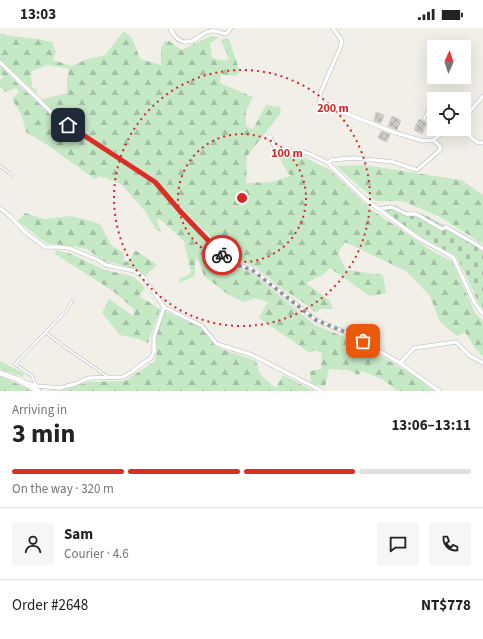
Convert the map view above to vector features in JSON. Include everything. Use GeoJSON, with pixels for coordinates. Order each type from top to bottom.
{"type":"FeatureCollection","features":[{"type":"Feature","properties":{"kind":"street"},"geometry":{"type":"LineString","coordinates":[[170,28],[173,35],[177,39],[180,41],[189,42],[192,42],[209,31],[214,30],[226,34],[231,28]]}},
{"type":"Feature","properties":{"kind":"street"},"geometry":{"type":"LineString","coordinates":[[333,28],[342,41],[320,94],[320,103],[396,133],[423,141],[433,140],[438,136]]}},
{"type":"Feature","properties":{"kind":"street"},"geometry":{"type":"LineString","coordinates":[[0,62],[56,117],[155,182],[180,211],[231,263],[252,270],[316,320],[350,334],[400,362],[439,391]]}},
{"type":"Feature","properties":{"kind":"street"},"geometry":{"type":"LineString","coordinates":[[471,110],[483,96]]}},
{"type":"Feature","properties":{"kind":"street"},"geometry":{"type":"LineString","coordinates":[[270,136],[281,153],[300,151],[311,154],[328,163],[365,199],[379,210],[418,238],[453,257],[474,302],[483,314]]}},
{"type":"Feature","properties":{"kind":"street"},"geometry":{"type":"LineString","coordinates":[[469,136],[477,142],[483,143]]}},
{"type":"Feature","properties":{"kind":"street"},"geometry":{"type":"LineString","coordinates":[[328,163],[331,160],[354,158],[393,162],[417,170],[440,150],[440,146],[433,140]]}},
{"type":"Feature","properties":{"kind":"street"},"geometry":{"type":"LineString","coordinates":[[379,210],[392,207],[406,214],[416,214],[442,229],[446,228],[483,249]]}},
{"type":"Feature","properties":{"kind":"street"},"geometry":{"type":"LineString","coordinates":[[0,208],[25,232],[45,247],[69,248],[98,260],[106,265],[135,271],[144,278],[164,306],[202,326],[217,344],[252,355],[322,391]]}},
{"type":"Feature","properties":{"kind":"street"},"geometry":{"type":"LineString","coordinates":[[0,373],[17,379],[37,389],[60,388],[89,378],[123,377],[151,358],[154,352],[154,337],[164,306]]}},
{"type":"Feature","properties":{"kind":"street"},"geometry":{"type":"LineString","coordinates":[[400,362],[414,348],[456,342],[470,356],[483,363]]}},
{"type":"Feature","properties":{"kind":"lane"},"geometry":{"type":"LineString","coordinates":[[424,119],[427,112]]}},
{"type":"Feature","properties":{"kind":"lane"},"geometry":{"type":"LineString","coordinates":[[0,166],[12,175]]}},
{"type":"Feature","properties":{"kind":"lane"},"geometry":{"type":"LineString","coordinates":[[37,389],[32,376],[14,364],[66,311],[72,301]]}},
{"type":"Feature","properties":{"kind":"lane"},"geometry":{"type":"LineString","coordinates":[[45,332],[108,377]]}},
{"type":"Feature","properties":{"kind":"green space"},"geometry":{"type":"Polygon","coordinates":[[[124,31],[132,38],[140,59],[161,65],[161,48],[165,41],[169,41],[181,50],[211,36],[219,37],[210,43],[212,58],[226,61],[229,58],[221,41],[225,38],[229,39],[240,72],[236,76],[221,74],[220,83],[253,97],[246,111],[246,126],[253,129],[266,105],[280,107],[281,113],[247,156],[246,183],[272,182],[290,176],[279,157],[300,155],[330,170],[372,210],[435,253],[452,261],[475,313],[483,321],[483,357],[475,348],[465,332],[457,336],[440,322],[430,296],[406,271],[345,242],[338,253],[346,270],[383,275],[386,293],[370,296],[330,268],[324,274],[306,283],[330,301],[333,309],[320,309],[316,313],[300,300],[281,288],[256,267],[232,258],[151,175],[78,128],[40,100],[67,93],[69,69],[48,65],[32,71],[32,87],[37,90],[37,94],[0,60],[0,34],[52,42],[56,52],[53,60],[72,66],[87,59],[105,55],[124,31]]]}},
{"type":"Feature","properties":{"kind":"green space"},"geometry":{"type":"Polygon","coordinates":[[[0,66],[55,119],[154,184],[201,237],[232,267],[251,272],[315,325],[357,342],[415,376],[434,391],[398,391],[382,379],[362,371],[358,375],[349,370],[329,369],[325,386],[311,384],[310,371],[321,369],[322,353],[314,350],[310,353],[259,318],[268,302],[255,298],[244,302],[229,295],[204,276],[198,258],[195,262],[195,276],[179,283],[180,279],[191,273],[184,241],[162,221],[156,218],[161,232],[156,229],[145,211],[121,184],[100,176],[95,179],[43,142],[26,132],[22,116],[12,99],[19,92],[16,88],[6,92],[0,87],[0,79],[4,77],[0,75],[0,66]]]}},
{"type":"Feature","properties":{"kind":"green space"},"geometry":{"type":"Polygon","coordinates":[[[364,165],[461,180],[483,195],[483,244],[440,217],[403,201],[376,201],[336,166],[364,165]]]}},
{"type":"Feature","properties":{"kind":"green space"},"geometry":{"type":"Polygon","coordinates":[[[396,205],[405,211],[423,214],[483,245],[483,309],[479,304],[456,256],[419,235],[377,207],[396,205]]]}},
{"type":"Feature","properties":{"kind":"green space"},"geometry":{"type":"Polygon","coordinates":[[[25,213],[44,219],[71,216],[100,224],[112,246],[124,253],[124,262],[129,261],[135,250],[157,265],[145,276],[122,265],[104,261],[87,249],[46,243],[18,221],[25,213]]]}},
{"type":"Feature","properties":{"kind":"green space"},"geometry":{"type":"Polygon","coordinates":[[[56,250],[71,254],[103,269],[134,277],[145,288],[139,296],[160,309],[148,343],[139,339],[120,335],[102,313],[109,299],[133,316],[135,310],[113,291],[55,254],[56,250]]]}},
{"type":"Feature","properties":{"kind":"green space"},"geometry":{"type":"Polygon","coordinates":[[[164,311],[200,327],[216,347],[256,361],[260,374],[276,388],[283,375],[314,391],[45,391],[62,390],[89,382],[125,381],[155,361],[157,352],[156,337],[164,311]]]}},
{"type":"Feature","properties":{"kind":"green space"},"geometry":{"type":"Polygon","coordinates":[[[0,361],[23,373],[24,377],[0,369],[0,361]]]}},
{"type":"Feature","properties":{"kind":"green space"},"geometry":{"type":"Polygon","coordinates":[[[0,376],[33,391],[0,391],[0,376]]]}},
{"type":"Feature","properties":{"kind":"building"},"geometry":{"type":"Polygon","coordinates":[[[376,112],[384,115],[381,123],[374,121],[376,112]]]}},
{"type":"Feature","properties":{"kind":"building"},"geometry":{"type":"Polygon","coordinates":[[[392,116],[401,120],[397,130],[388,126],[392,116]]]}},
{"type":"Feature","properties":{"kind":"building"},"geometry":{"type":"Polygon","coordinates":[[[419,119],[427,123],[422,134],[414,130],[419,119]]]}},
{"type":"Feature","properties":{"kind":"building"},"geometry":{"type":"Polygon","coordinates":[[[381,131],[390,134],[387,142],[378,138],[381,131]]]}},
{"type":"Feature","properties":{"kind":"way so far"},"geometry":{"type":"LineString","coordinates":[[222,255],[231,263],[252,270],[316,320],[363,341]]}},
{"type":"Feature","properties":{"kind":"route"},"geometry":{"type":"LineString","coordinates":[[68,125],[155,182],[222,255]]}}]}
